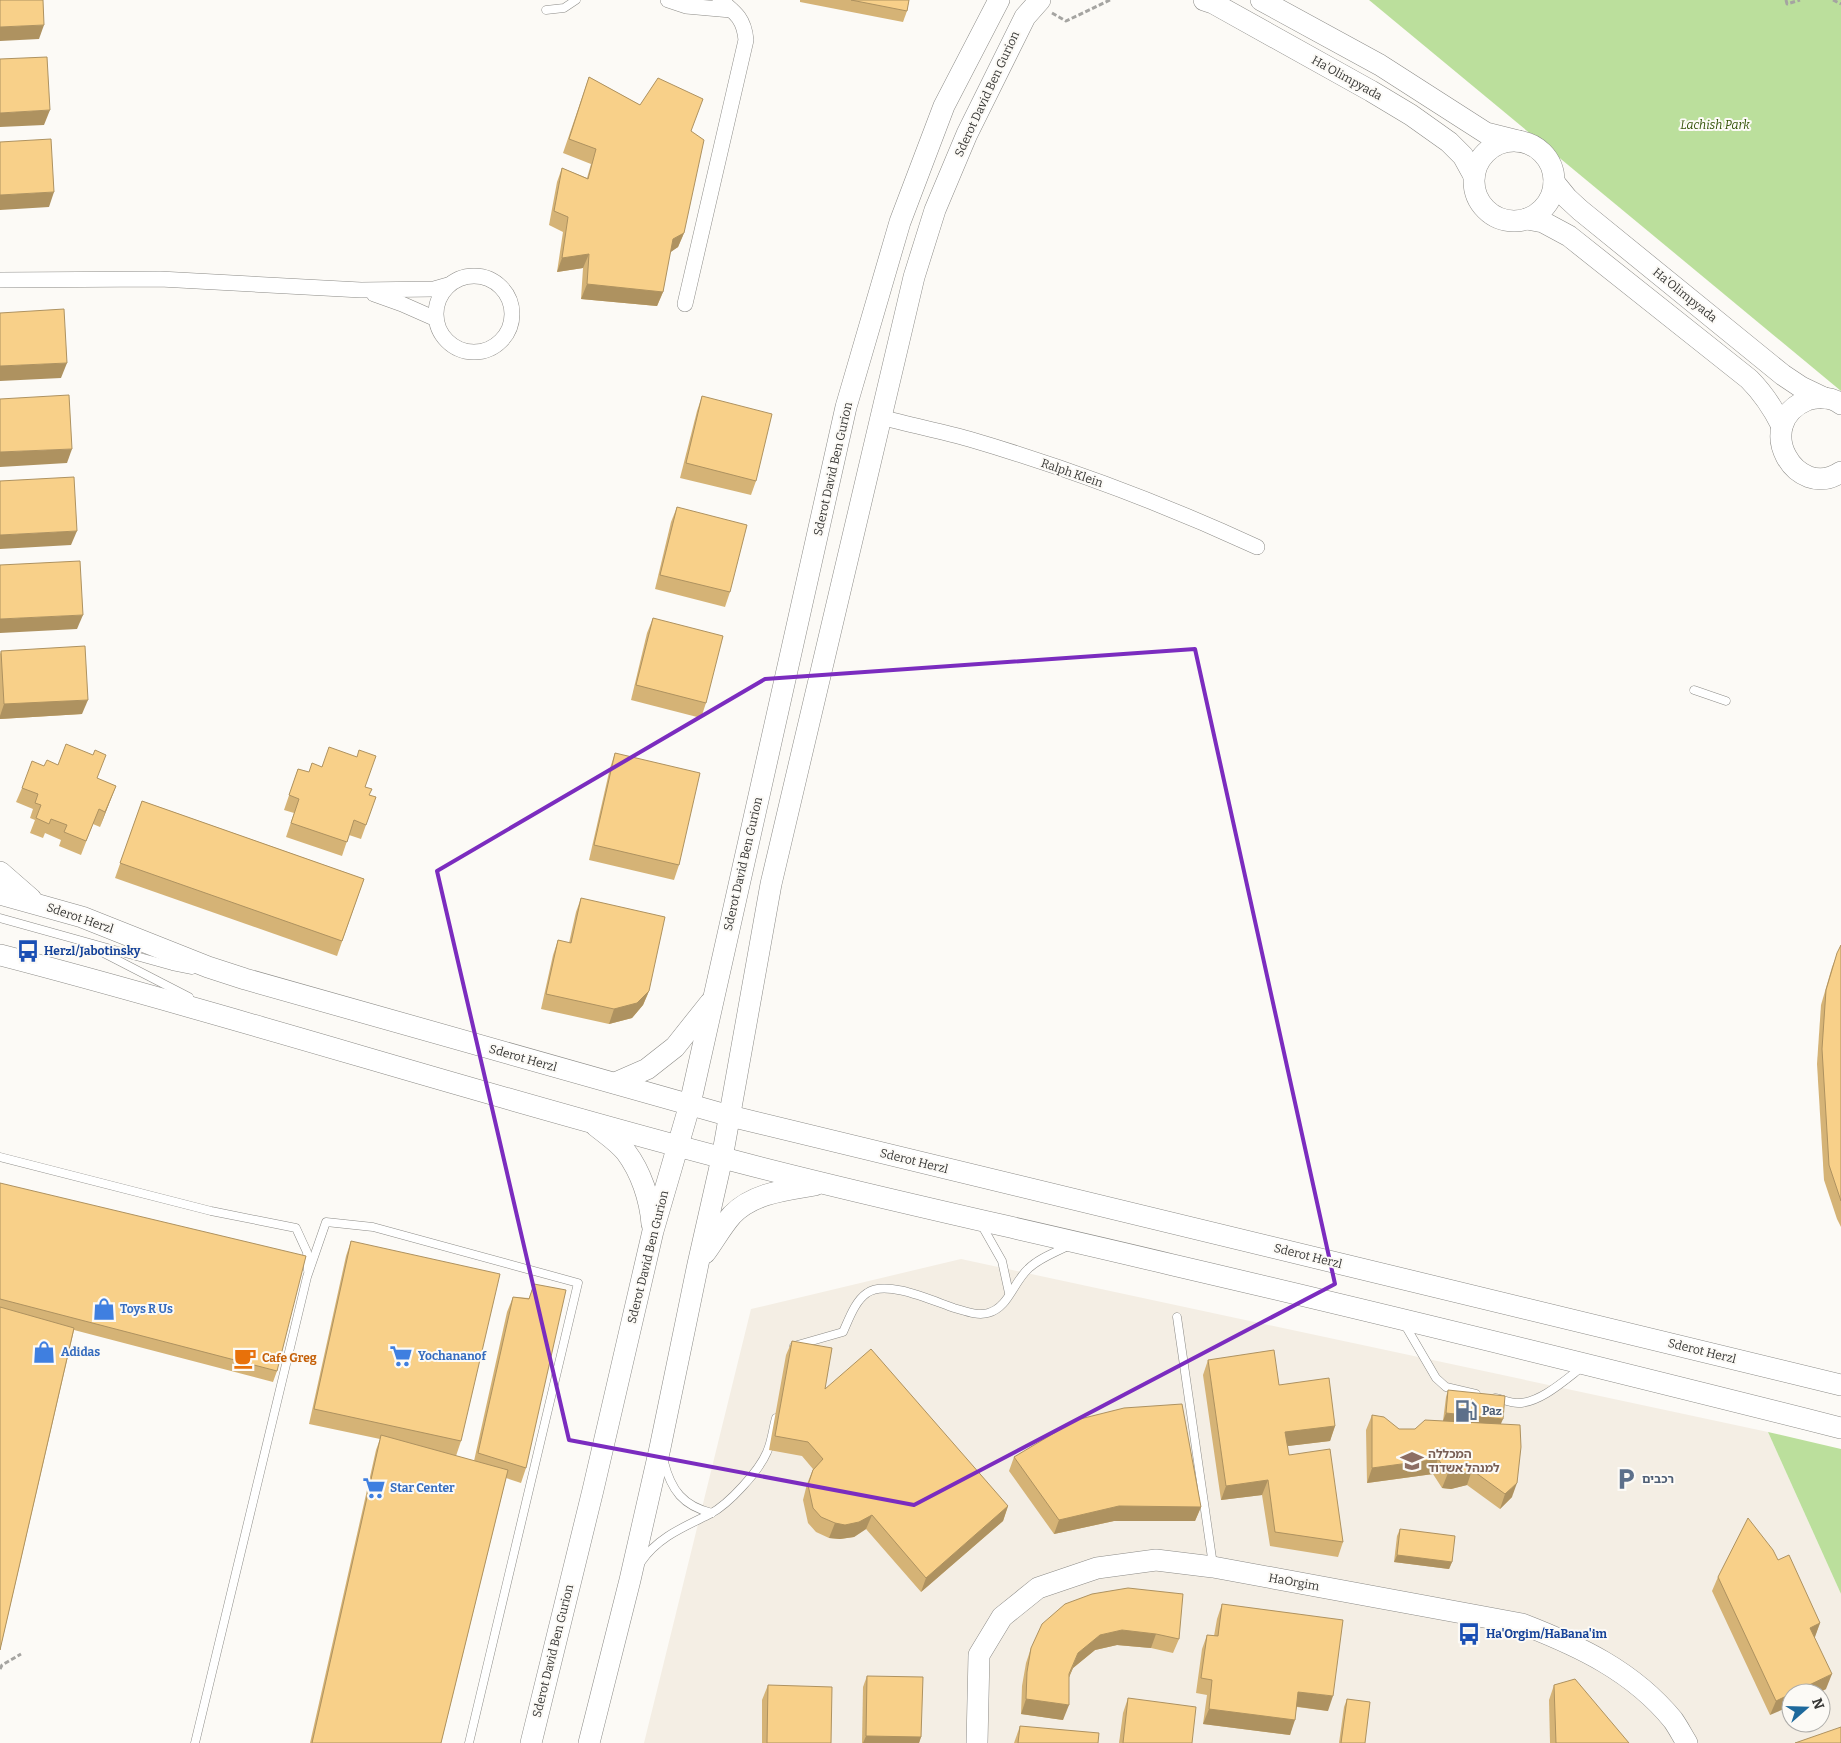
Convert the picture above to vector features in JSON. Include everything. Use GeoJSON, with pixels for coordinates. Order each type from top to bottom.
{"type":"FeatureCollection","features":[{"type":"Feature","properties":{"kind":"main road","name":"Sderot David Ben Gurion"},"geometry":{"type":"LineString","coordinates":[[531,1743],[593,1490],[653,1231],[690,1104],[846,407],[903,213],[944,106],[999,0]]}},
{"type":"Feature","properties":{"kind":"main road","name":"Ha'Olimpyada"},"geometry":{"type":"LineString","coordinates":[[1204,0],[1213,3],[1411,115],[1449,142],[1463,156],[1474,176]]}},
{"type":"Feature","properties":{"kind":"main road"},"geometry":{"type":"LineString","coordinates":[[1261,0],[1380,65],[1486,133],[1518,141],[1529,144],[1544,154],[1553,171],[1554,182],[1549,201],[1543,209],[1527,219],[1504,220],[1489,212],[1478,198],[1474,176],[1478,163],[1484,154],[1494,146],[1518,141]]}},
{"type":"Feature","properties":{"kind":"main road","name":"Sderot David Ben Gurion"},"geometry":{"type":"LineString","coordinates":[[589,1743],[630,1580],[722,1158],[771,884],[914,277],[935,210],[967,134],[1024,17],[1038,2]]}},
{"type":"Feature","properties":{"kind":"main road","name":"Ha'Olimpyada"},"geometry":{"type":"LineString","coordinates":[[1554,182],[1580,210],[1783,375],[1801,387],[1833,401]]}},
{"type":"Feature","properties":{"kind":"main road","name":"Ha'Olimpyada"},"geometry":{"type":"LineString","coordinates":[[1527,219],[1543,222],[1569,236],[1749,379],[1766,398],[1782,426]]}},
{"type":"Feature","properties":{"kind":"main road"},"geometry":{"type":"LineString","coordinates":[[1833,401],[1811,399],[1798,404],[1788,414],[1782,426],[1781,439],[1783,452],[1790,464],[1800,472],[1812,477],[1825,478],[1838,475]]}},
{"type":"Feature","properties":{"kind":"main road"},"geometry":{"type":"LineString","coordinates":[[0,872],[38,904]]}},
{"type":"Feature","properties":{"kind":"main road","name":"Sderot Herzl"},"geometry":{"type":"LineString","coordinates":[[0,894],[82,917],[208,967],[245,979],[730,1116],[1841,1385]]}},
{"type":"Feature","properties":{"kind":"main road"},"geometry":{"type":"LineString","coordinates":[[0,955],[237,1020],[592,1123],[722,1158],[919,1208],[1077,1242],[1401,1319],[1841,1428]]}},
{"type":"Feature","properties":{"kind":"main road"},"geometry":{"type":"LineString","coordinates":[[614,1084],[647,1069],[675,1047],[713,1000]]}},
{"type":"Feature","properties":{"kind":"main road"},"geometry":{"type":"LineString","coordinates":[[592,1123],[626,1152],[645,1190],[650,1206],[653,1231]]}},
{"type":"Feature","properties":{"kind":"main road"},"geometry":{"type":"LineString","coordinates":[[698,1264],[729,1219],[743,1206],[756,1198],[776,1192],[823,1183]]}},
{"type":"Feature","properties":{"kind":"main road","name":"HaOrgim"},"geometry":{"type":"LineString","coordinates":[[977,1743],[979,1654],[1002,1617],[1038,1588],[1097,1568],[1156,1560],[1213,1567],[1531,1627],[1566,1640],[1607,1662],[1642,1688],[1674,1720],[1686,1743]]}},
{"type":"Feature","properties":{"kind":"street"},"geometry":{"type":"LineString","coordinates":[[668,0],[686,6],[726,5],[745,27],[746,40],[685,304]]}},
{"type":"Feature","properties":{"kind":"street"},"geometry":{"type":"LineString","coordinates":[[0,280],[160,279],[360,290],[434,289],[448,286],[464,277],[477,275],[490,279],[501,286],[508,296],[512,307],[512,318],[509,329],[503,338],[490,348],[480,352],[470,352],[450,344],[444,337],[436,319],[438,301],[448,286]]}},
{"type":"Feature","properties":{"kind":"street"},"geometry":{"type":"LineString","coordinates":[[360,290],[402,304],[436,319]]}},
{"type":"Feature","properties":{"kind":"street","name":"Ralph Klein"},"geometry":{"type":"LineString","coordinates":[[881,417],[968,439],[1109,485],[1196,519],[1257,547]]}},
{"type":"Feature","properties":{"kind":"lane"},"geometry":{"type":"LineString","coordinates":[[546,10],[564,8],[576,0]]}},
{"type":"Feature","properties":{"kind":"lane"},"geometry":{"type":"LineString","coordinates":[[1694,690],[1726,701]]}},
{"type":"Feature","properties":{"kind":"lane"},"geometry":{"type":"LineString","coordinates":[[0,918],[172,966],[245,979]]}},
{"type":"Feature","properties":{"kind":"lane"},"geometry":{"type":"LineString","coordinates":[[73,938],[237,1020]]}},
{"type":"Feature","properties":{"kind":"lane"},"geometry":{"type":"LineString","coordinates":[[0,1157],[211,1211],[296,1228],[306,1252],[307,1277]]}},
{"type":"Feature","properties":{"kind":"lane"},"geometry":{"type":"LineString","coordinates":[[979,1220],[1002,1260],[1010,1293]]}},
{"type":"Feature","properties":{"kind":"lane"},"geometry":{"type":"LineString","coordinates":[[195,1743],[307,1277],[326,1222],[373,1227],[578,1284],[469,1743]]}},
{"type":"Feature","properties":{"kind":"lane"},"geometry":{"type":"LineString","coordinates":[[791,1355],[794,1346],[843,1332],[860,1299],[877,1288],[895,1289],[968,1312],[982,1314],[999,1308],[1020,1278],[1037,1262],[1077,1242]]}},
{"type":"Feature","properties":{"kind":"lane"},"geometry":{"type":"LineString","coordinates":[[1177,1317],[1213,1567]]}},
{"type":"Feature","properties":{"kind":"lane"},"geometry":{"type":"LineString","coordinates":[[1401,1319],[1436,1378],[1446,1387],[1482,1395]]}},
{"type":"Feature","properties":{"kind":"lane"},"geometry":{"type":"LineString","coordinates":[[1491,1397],[1518,1403],[1532,1399],[1546,1394],[1587,1364]]}},
{"type":"Feature","properties":{"kind":"lane"},"geometry":{"type":"LineString","coordinates":[[630,1580],[652,1547],[686,1525],[727,1504],[742,1487],[767,1452],[777,1413]]}},
{"type":"Feature","properties":{"kind":"lane"},"geometry":{"type":"LineString","coordinates":[[660,1448],[672,1486],[685,1502],[697,1509],[712,1513]]}},
{"type":"Feature","properties":{"kind":"path"},"geometry":{"type":"LineString","coordinates":[[1038,2],[1066,22],[1110,0]]}},
{"type":"Feature","properties":{"kind":"path"},"geometry":{"type":"LineString","coordinates":[[1786,0],[1787,4],[1800,0]]}},
{"type":"Feature","properties":{"kind":"path"},"geometry":{"type":"LineString","coordinates":[[1833,0],[1841,4]]}},
{"type":"Feature","properties":{"kind":"path"},"geometry":{"type":"LineString","coordinates":[[0,1669],[21,1654]]}},
{"type":"Feature","properties":{"kind":"highlighted area"},"geometry":{"type":"Polygon","coordinates":[[[1195,649],[1335,1284],[914,1505],[569,1440],[437,871],[765,679],[1195,649]]]}},
{"type":"Feature","properties":{"kind":"shaded area"},"geometry":{"type":"Polygon","coordinates":[[[961,1259],[1768,1432],[1841,1594],[1841,1743],[644,1743],[751,1309],[961,1259]]]}},
{"type":"Feature","properties":{"kind":"green space","name":"Lachish Park"},"geometry":{"type":"Polygon","coordinates":[[[1369,0],[1841,0],[1841,391],[1369,0]]]}},
{"type":"Feature","properties":{"kind":"green space"},"geometry":{"type":"Polygon","coordinates":[[[1768,1432],[1841,1449],[1841,1594],[1768,1432]]]}},
{"type":"Feature","properties":{"kind":"building"},"geometry":{"type":"Polygon","coordinates":[[[0,0],[43,0],[44,25],[0,27],[0,0]]]}},
{"type":"Feature","properties":{"kind":"building"},"geometry":{"type":"Polygon","coordinates":[[[851,0],[909,0],[907,11],[851,0]]]}},
{"type":"Feature","properties":{"kind":"building"},"geometry":{"type":"Polygon","coordinates":[[[47,57],[50,110],[0,113],[0,59],[47,57]]]}},
{"type":"Feature","properties":{"kind":"building"},"geometry":{"type":"Polygon","coordinates":[[[589,77],[640,105],[658,78],[703,99],[691,131],[704,140],[684,233],[673,239],[663,292],[587,284],[589,254],[562,258],[568,217],[554,211],[562,168],[588,179],[596,149],[569,139],[589,77]]]}},
{"type":"Feature","properties":{"kind":"building"},"geometry":{"type":"Polygon","coordinates":[[[51,139],[54,192],[0,195],[0,142],[51,139]]]}},
{"type":"Feature","properties":{"kind":"building"},"geometry":{"type":"Polygon","coordinates":[[[64,309],[67,363],[0,366],[0,313],[64,309]]]}},
{"type":"Feature","properties":{"kind":"building"},"geometry":{"type":"Polygon","coordinates":[[[69,395],[72,449],[0,452],[0,399],[69,395]]]}},
{"type":"Feature","properties":{"kind":"building"},"geometry":{"type":"Polygon","coordinates":[[[702,396],[772,414],[756,481],[686,463],[702,396]]]}},
{"type":"Feature","properties":{"kind":"building"},"geometry":{"type":"Polygon","coordinates":[[[74,477],[77,531],[0,535],[0,481],[74,477]]]}},
{"type":"Feature","properties":{"kind":"building"},"geometry":{"type":"Polygon","coordinates":[[[677,507],[747,525],[730,592],[660,575],[677,507]]]}},
{"type":"Feature","properties":{"kind":"building"},"geometry":{"type":"Polygon","coordinates":[[[80,561],[83,615],[0,619],[0,565],[80,561]]]}},
{"type":"Feature","properties":{"kind":"building"},"geometry":{"type":"Polygon","coordinates":[[[653,618],[723,636],[706,703],[636,685],[653,618]]]}},
{"type":"Feature","properties":{"kind":"building"},"geometry":{"type":"Polygon","coordinates":[[[85,646],[88,700],[4,704],[1,651],[85,646]]]}},
{"type":"Feature","properties":{"kind":"building"},"geometry":{"type":"Polygon","coordinates":[[[66,744],[93,755],[95,750],[106,755],[97,778],[116,786],[105,812],[99,809],[86,841],[64,832],[67,825],[51,819],[49,824],[36,818],[41,805],[35,803],[38,794],[22,788],[32,761],[44,766],[47,760],[58,765],[66,744]]]}},
{"type":"Feature","properties":{"kind":"building"},"geometry":{"type":"Polygon","coordinates":[[[329,747],[357,757],[359,750],[376,756],[365,787],[372,789],[369,795],[376,797],[366,825],[354,820],[347,842],[291,823],[299,799],[289,795],[298,769],[309,772],[312,763],[322,767],[329,747]]]}},
{"type":"Feature","properties":{"kind":"building"},"geometry":{"type":"Polygon","coordinates":[[[615,753],[700,773],[679,865],[594,845],[615,753]]]}},
{"type":"Feature","properties":{"kind":"building"},"geometry":{"type":"Polygon","coordinates":[[[142,801],[364,879],[342,941],[120,863],[142,801]]]}},
{"type":"Feature","properties":{"kind":"building"},"geometry":{"type":"Polygon","coordinates":[[[581,898],[665,917],[649,991],[637,1003],[614,1009],[546,994],[558,940],[571,943],[581,898]]]}},
{"type":"Feature","properties":{"kind":"building"},"geometry":{"type":"Polygon","coordinates":[[[1841,945],[1841,1201],[1829,1165],[1822,1049],[1826,990],[1841,945]]]}},
{"type":"Feature","properties":{"kind":"building"},"geometry":{"type":"Polygon","coordinates":[[[0,1183],[306,1256],[277,1371],[0,1299],[0,1183]]]}},
{"type":"Feature","properties":{"kind":"building","name":"Yochananof"},"geometry":{"type":"Polygon","coordinates":[[[351,1241],[500,1274],[461,1441],[314,1409],[351,1241]]]}},
{"type":"Feature","properties":{"kind":"building"},"geometry":{"type":"Polygon","coordinates":[[[534,1284],[566,1290],[526,1468],[478,1453],[513,1297],[529,1299],[534,1284]]]}},
{"type":"Feature","properties":{"kind":"building"},"geometry":{"type":"Polygon","coordinates":[[[0,1307],[74,1328],[0,1650],[0,1307]]]}},
{"type":"Feature","properties":{"kind":"building"},"geometry":{"type":"Polygon","coordinates":[[[792,1341],[832,1348],[825,1389],[871,1349],[1008,1506],[926,1578],[872,1515],[859,1522],[845,1525],[821,1517],[813,1508],[808,1485],[813,1470],[823,1459],[808,1442],[775,1436],[792,1341]]]}},
{"type":"Feature","properties":{"kind":"building"},"geometry":{"type":"Polygon","coordinates":[[[1274,1350],[1279,1385],[1329,1378],[1335,1426],[1285,1432],[1289,1455],[1330,1449],[1343,1542],[1275,1532],[1268,1480],[1226,1486],[1208,1360],[1274,1350]]]}},
{"type":"Feature","properties":{"kind":"building"},"geometry":{"type":"Polygon","coordinates":[[[1448,1390],[1505,1396],[1503,1419],[1446,1413],[1448,1390]]]}},
{"type":"Feature","properties":{"kind":"building"},"geometry":{"type":"Polygon","coordinates":[[[1182,1404],[1201,1507],[1119,1506],[1059,1520],[1014,1457],[1076,1420],[1124,1408],[1182,1404]]]}},
{"type":"Feature","properties":{"kind":"building"},"geometry":{"type":"Polygon","coordinates":[[[1372,1415],[1384,1417],[1399,1429],[1415,1429],[1425,1420],[1520,1425],[1521,1447],[1517,1483],[1505,1494],[1472,1470],[1457,1474],[1448,1473],[1438,1459],[1372,1468],[1372,1415]]]}},
{"type":"Feature","properties":{"kind":"building"},"geometry":{"type":"Polygon","coordinates":[[[381,1435],[508,1470],[441,1743],[312,1743],[381,1435]]]}},
{"type":"Feature","properties":{"kind":"building"},"geometry":{"type":"Polygon","coordinates":[[[1748,1518],[1773,1550],[1778,1560],[1789,1555],[1820,1623],[1810,1628],[1832,1674],[1813,1683],[1781,1683],[1781,1699],[1776,1701],[1718,1577],[1748,1518]]]}},
{"type":"Feature","properties":{"kind":"building"},"geometry":{"type":"Polygon","coordinates":[[[1400,1529],[1455,1536],[1452,1562],[1397,1555],[1400,1529]]]}},
{"type":"Feature","properties":{"kind":"building"},"geometry":{"type":"Polygon","coordinates":[[[1128,1588],[1183,1594],[1179,1639],[1122,1630],[1100,1635],[1078,1653],[1069,1674],[1069,1705],[1026,1699],[1027,1672],[1031,1648],[1042,1624],[1065,1604],[1092,1594],[1128,1588]]]}},
{"type":"Feature","properties":{"kind":"building"},"geometry":{"type":"Polygon","coordinates":[[[1222,1604],[1343,1620],[1333,1696],[1298,1692],[1295,1720],[1209,1709],[1212,1680],[1201,1678],[1207,1635],[1218,1636],[1222,1604]]]}},
{"type":"Feature","properties":{"kind":"building"},"geometry":{"type":"Polygon","coordinates":[[[867,1676],[923,1677],[921,1737],[866,1736],[867,1676]]]}},
{"type":"Feature","properties":{"kind":"building"},"geometry":{"type":"Polygon","coordinates":[[[1575,1679],[1629,1743],[1556,1743],[1554,1685],[1575,1679]]]}},
{"type":"Feature","properties":{"kind":"building"},"geometry":{"type":"Polygon","coordinates":[[[768,1685],[832,1687],[831,1743],[767,1743],[768,1685]]]}},
{"type":"Feature","properties":{"kind":"building"},"geometry":{"type":"Polygon","coordinates":[[[1128,1698],[1196,1707],[1192,1743],[1123,1743],[1128,1698]]]}},
{"type":"Feature","properties":{"kind":"building"},"geometry":{"type":"Polygon","coordinates":[[[1347,1699],[1370,1702],[1365,1743],[1341,1743],[1347,1699]]]}},
{"type":"Feature","properties":{"kind":"building"},"geometry":{"type":"Polygon","coordinates":[[[1020,1726],[1099,1733],[1098,1743],[1018,1743],[1020,1726]]]}},
{"type":"Feature","properties":{"kind":"building"},"geometry":{"type":"Polygon","coordinates":[[[1841,1727],[1841,1743],[1795,1743],[1824,1733],[1831,1733],[1831,1730],[1841,1727]]]}},
{"type":"Feature","properties":{"kind":"place","name":"Herzl/Jabotinsky"},"geometry":{"type":"Point","coordinates":[28,951]}},
{"type":"Feature","properties":{"kind":"place","name":"Toys R Us"},"geometry":{"type":"Point","coordinates":[104,1309]}},
{"type":"Feature","properties":{"kind":"place","name":"Adidas"},"geometry":{"type":"Point","coordinates":[44,1352]}},
{"type":"Feature","properties":{"kind":"place","name":"Yochananof"},"geometry":{"type":"Point","coordinates":[401,1356]}},
{"type":"Feature","properties":{"kind":"place","name":"Cafe Greg"},"geometry":{"type":"Point","coordinates":[245,1358]}},
{"type":"Feature","properties":{"kind":"place","name":"Paz"},"geometry":{"type":"Point","coordinates":[1466,1411]}},
{"type":"Feature","properties":{"kind":"place","name":"המכללה למנהל אשדוד"},"geometry":{"type":"Point","coordinates":[1412,1461]}},
{"type":"Feature","properties":{"kind":"place","name":"רכבים"},"geometry":{"type":"Point","coordinates":[1626,1479]}},
{"type":"Feature","properties":{"kind":"place","name":"Star Center"},"geometry":{"type":"Point","coordinates":[374,1488]}},
{"type":"Feature","properties":{"kind":"place","name":"Ha'Orgim/HaBana'im"},"geometry":{"type":"Point","coordinates":[1469,1634]}}]}
